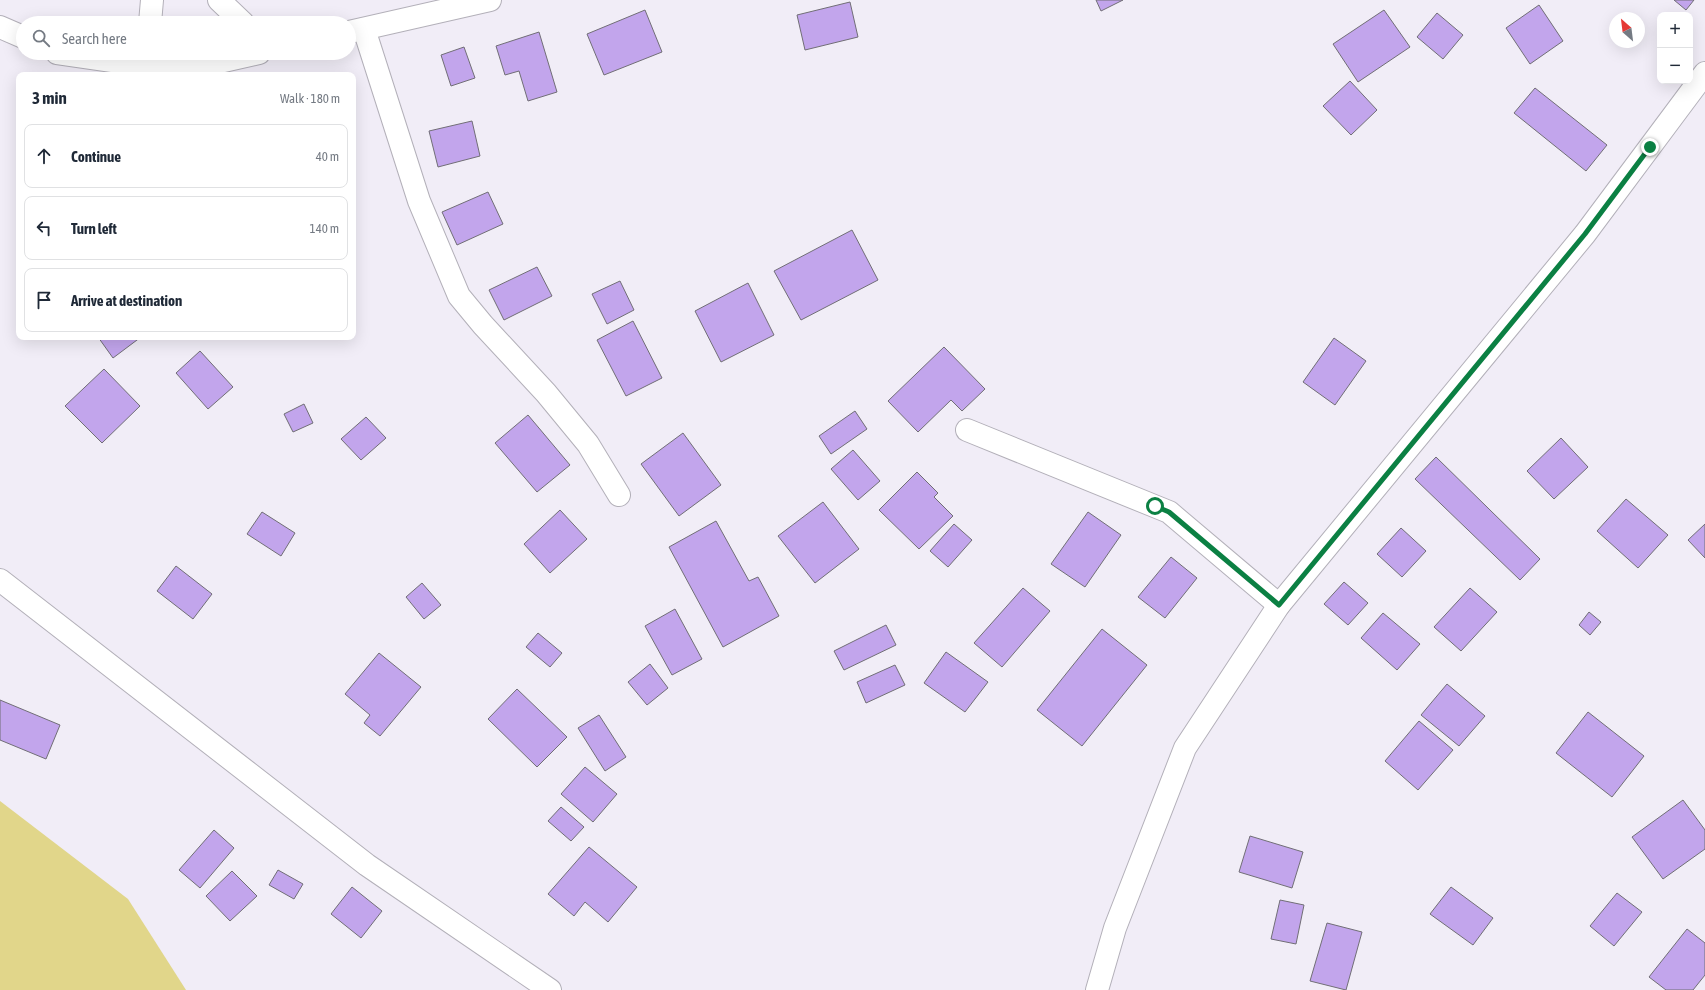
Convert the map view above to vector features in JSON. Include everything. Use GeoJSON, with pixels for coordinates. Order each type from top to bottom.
{"type":"FeatureCollection","features":[{"type":"Feature","properties":{"kind":"street"},"geometry":{"type":"LineString","coordinates":[[151,16],[152,0]]}},
{"type":"Feature","properties":{"kind":"street"},"geometry":{"type":"LineString","coordinates":[[219,0],[236,16]]}},
{"type":"Feature","properties":{"kind":"street"},"geometry":{"type":"LineString","coordinates":[[490,0],[357,31],[419,201],[459,296],[483,325],[546,393],[588,444],[620,495]]}},
{"type":"Feature","properties":{"kind":"street"},"geometry":{"type":"LineString","coordinates":[[0,27],[16,34]]}},
{"type":"Feature","properties":{"kind":"street"},"geometry":{"type":"LineString","coordinates":[[148,60],[206,65],[228,60]]}},
{"type":"Feature","properties":{"kind":"street"},"geometry":{"type":"LineString","coordinates":[[1097,990],[1115,928],[1185,748],[1279,605],[1585,234],[1705,72]]}},
{"type":"Feature","properties":{"kind":"street"},"geometry":{"type":"LineString","coordinates":[[967,430],[1169,512],[1279,605]]}},
{"type":"Feature","properties":{"kind":"street"},"geometry":{"type":"LineString","coordinates":[[0,580],[366,865],[550,990]]}},
{"type":"Feature","properties":{"kind":"shaded area"},"geometry":{"type":"Polygon","coordinates":[[[0,801],[128,899],[186,990],[0,990],[0,801]]]}},
{"type":"Feature","properties":{"kind":"building"},"geometry":{"type":"Polygon","coordinates":[[[1096,0],[1123,0],[1101,11],[1096,0]]]}},
{"type":"Feature","properties":{"kind":"building"},"geometry":{"type":"Polygon","coordinates":[[[1674,0],[1694,0],[1686,10],[1674,0]]]}},
{"type":"Feature","properties":{"kind":"building"},"geometry":{"type":"Polygon","coordinates":[[[850,2],[858,37],[805,50],[797,15],[850,2]]]}},
{"type":"Feature","properties":{"kind":"building"},"geometry":{"type":"Polygon","coordinates":[[[1539,5],[1563,41],[1530,64],[1506,28],[1539,5]]]}},
{"type":"Feature","properties":{"kind":"building"},"geometry":{"type":"Polygon","coordinates":[[[645,10],[662,52],[604,75],[587,34],[645,10]]]}},
{"type":"Feature","properties":{"kind":"building"},"geometry":{"type":"Polygon","coordinates":[[[1384,10],[1410,47],[1358,82],[1333,44],[1384,10]]]}},
{"type":"Feature","properties":{"kind":"building"},"geometry":{"type":"Polygon","coordinates":[[[1437,13],[1463,35],[1443,59],[1417,37],[1437,13]]]}},
{"type":"Feature","properties":{"kind":"building"},"geometry":{"type":"Polygon","coordinates":[[[539,32],[557,92],[528,101],[519,71],[505,75],[496,46],[539,32]]]}},
{"type":"Feature","properties":{"kind":"building"},"geometry":{"type":"Polygon","coordinates":[[[464,47],[475,78],[451,86],[441,55],[464,47]]]}},
{"type":"Feature","properties":{"kind":"building"},"geometry":{"type":"Polygon","coordinates":[[[1350,81],[1377,110],[1351,135],[1323,106],[1350,81]]]}},
{"type":"Feature","properties":{"kind":"building"},"geometry":{"type":"Polygon","coordinates":[[[1535,88],[1607,145],[1586,171],[1514,113],[1535,88]]]}},
{"type":"Feature","properties":{"kind":"building"},"geometry":{"type":"Polygon","coordinates":[[[472,121],[480,156],[438,167],[429,131],[472,121]]]}},
{"type":"Feature","properties":{"kind":"building"},"geometry":{"type":"Polygon","coordinates":[[[488,192],[503,224],[457,245],[442,212],[488,192]]]}},
{"type":"Feature","properties":{"kind":"building"},"geometry":{"type":"Polygon","coordinates":[[[852,230],[878,280],[801,320],[774,271],[852,230]]]}},
{"type":"Feature","properties":{"kind":"building"},"geometry":{"type":"Polygon","coordinates":[[[537,267],[552,296],[504,320],[489,290],[537,267]]]}},
{"type":"Feature","properties":{"kind":"building"},"geometry":{"type":"Polygon","coordinates":[[[620,281],[634,310],[607,324],[592,294],[620,281]]]}},
{"type":"Feature","properties":{"kind":"building"},"geometry":{"type":"Polygon","coordinates":[[[748,283],[774,335],[721,362],[695,311],[748,283]]]}},
{"type":"Feature","properties":{"kind":"building"},"geometry":{"type":"Polygon","coordinates":[[[633,321],[662,378],[626,396],[597,340],[633,321]]]}},
{"type":"Feature","properties":{"kind":"building"},"geometry":{"type":"Polygon","coordinates":[[[1334,338],[1366,361],[1335,405],[1303,382],[1334,338]]]}},
{"type":"Feature","properties":{"kind":"building"},"geometry":{"type":"Polygon","coordinates":[[[100,340],[137,340],[113,358],[100,340]]]}},
{"type":"Feature","properties":{"kind":"building"},"geometry":{"type":"Polygon","coordinates":[[[944,347],[985,389],[962,411],[951,400],[918,432],[888,401],[944,347]]]}},
{"type":"Feature","properties":{"kind":"building"},"geometry":{"type":"Polygon","coordinates":[[[200,351],[233,387],[208,409],[176,373],[200,351]]]}},
{"type":"Feature","properties":{"kind":"building"},"geometry":{"type":"Polygon","coordinates":[[[104,369],[140,406],[102,443],[65,406],[104,369]]]}},
{"type":"Feature","properties":{"kind":"building"},"geometry":{"type":"Polygon","coordinates":[[[304,404],[313,423],[293,432],[284,414],[304,404]]]}},
{"type":"Feature","properties":{"kind":"building"},"geometry":{"type":"Polygon","coordinates":[[[855,411],[867,429],[831,454],[819,436],[855,411]]]}},
{"type":"Feature","properties":{"kind":"building"},"geometry":{"type":"Polygon","coordinates":[[[528,415],[570,465],[537,492],[495,443],[528,415]]]}},
{"type":"Feature","properties":{"kind":"building"},"geometry":{"type":"Polygon","coordinates":[[[366,417],[386,438],[361,460],[341,439],[366,417]]]}},
{"type":"Feature","properties":{"kind":"building"},"geometry":{"type":"Polygon","coordinates":[[[683,433],[721,485],[679,516],[641,464],[683,433]]]}},
{"type":"Feature","properties":{"kind":"building"},"geometry":{"type":"Polygon","coordinates":[[[1561,438],[1588,467],[1554,499],[1527,471],[1561,438]]]}},
{"type":"Feature","properties":{"kind":"building"},"geometry":{"type":"Polygon","coordinates":[[[853,450],[880,481],[858,500],[831,469],[853,450]]]}},
{"type":"Feature","properties":{"kind":"building"},"geometry":{"type":"Polygon","coordinates":[[[1436,457],[1540,559],[1520,580],[1415,479],[1436,457]]]}},
{"type":"Feature","properties":{"kind":"building"},"geometry":{"type":"Polygon","coordinates":[[[917,472],[938,493],[934,497],[953,516],[919,549],[879,510],[917,472]]]}},
{"type":"Feature","properties":{"kind":"building"},"geometry":{"type":"Polygon","coordinates":[[[1626,499],[1668,535],[1638,568],[1597,531],[1626,499]]]}},
{"type":"Feature","properties":{"kind":"building"},"geometry":{"type":"Polygon","coordinates":[[[823,502],[859,549],[815,583],[778,536],[823,502]]]}},
{"type":"Feature","properties":{"kind":"building"},"geometry":{"type":"Polygon","coordinates":[[[560,510],[587,539],[550,573],[524,544],[560,510]]]}},
{"type":"Feature","properties":{"kind":"building"},"geometry":{"type":"Polygon","coordinates":[[[262,512],[295,533],[281,556],[247,534],[262,512]]]}},
{"type":"Feature","properties":{"kind":"building"},"geometry":{"type":"Polygon","coordinates":[[[1088,512],[1121,535],[1085,587],[1051,564],[1088,512]]]}},
{"type":"Feature","properties":{"kind":"building"},"geometry":{"type":"Polygon","coordinates":[[[716,521],[749,581],[758,577],[779,616],[723,647],[669,547],[716,521]]]}},
{"type":"Feature","properties":{"kind":"building"},"geometry":{"type":"Polygon","coordinates":[[[954,524],[972,540],[948,567],[930,551],[954,524]]]}},
{"type":"Feature","properties":{"kind":"building"},"geometry":{"type":"Polygon","coordinates":[[[1705,524],[1705,558],[1688,540],[1705,524]]]}},
{"type":"Feature","properties":{"kind":"building"},"geometry":{"type":"Polygon","coordinates":[[[1401,528],[1426,551],[1402,577],[1377,554],[1401,528]]]}},
{"type":"Feature","properties":{"kind":"building"},"geometry":{"type":"Polygon","coordinates":[[[1171,557],[1197,578],[1165,618],[1138,597],[1171,557]]]}},
{"type":"Feature","properties":{"kind":"building"},"geometry":{"type":"Polygon","coordinates":[[[176,566],[212,594],[193,619],[157,591],[176,566]]]}},
{"type":"Feature","properties":{"kind":"building"},"geometry":{"type":"Polygon","coordinates":[[[1344,582],[1368,603],[1348,625],[1324,604],[1344,582]]]}},
{"type":"Feature","properties":{"kind":"building"},"geometry":{"type":"Polygon","coordinates":[[[422,583],[441,605],[424,619],[406,597],[422,583]]]}},
{"type":"Feature","properties":{"kind":"building"},"geometry":{"type":"Polygon","coordinates":[[[1023,588],[1050,611],[1002,667],[974,643],[1023,588]]]}},
{"type":"Feature","properties":{"kind":"building"},"geometry":{"type":"Polygon","coordinates":[[[1470,588],[1497,612],[1461,651],[1434,627],[1470,588]]]}},
{"type":"Feature","properties":{"kind":"building"},"geometry":{"type":"Polygon","coordinates":[[[675,609],[702,659],[672,675],[645,626],[675,609]]]}},
{"type":"Feature","properties":{"kind":"building"},"geometry":{"type":"Polygon","coordinates":[[[1589,612],[1601,622],[1590,635],[1579,625],[1589,612]]]}},
{"type":"Feature","properties":{"kind":"building"},"geometry":{"type":"Polygon","coordinates":[[[1383,613],[1420,644],[1397,670],[1361,638],[1383,613]]]}},
{"type":"Feature","properties":{"kind":"building"},"geometry":{"type":"Polygon","coordinates":[[[886,625],[896,645],[844,670],[834,651],[886,625]]]}},
{"type":"Feature","properties":{"kind":"building"},"geometry":{"type":"Polygon","coordinates":[[[1102,629],[1147,665],[1082,746],[1037,710],[1102,629]]]}},
{"type":"Feature","properties":{"kind":"building"},"geometry":{"type":"Polygon","coordinates":[[[538,633],[562,653],[550,667],[526,647],[538,633]]]}},
{"type":"Feature","properties":{"kind":"building"},"geometry":{"type":"Polygon","coordinates":[[[946,652],[988,682],[965,712],[924,683],[946,652]]]}},
{"type":"Feature","properties":{"kind":"building"},"geometry":{"type":"Polygon","coordinates":[[[379,653],[421,687],[380,736],[364,723],[370,715],[345,694],[379,653]]]}},
{"type":"Feature","properties":{"kind":"building"},"geometry":{"type":"Polygon","coordinates":[[[650,664],[668,688],[647,705],[628,682],[650,664]]]}},
{"type":"Feature","properties":{"kind":"building"},"geometry":{"type":"Polygon","coordinates":[[[895,665],[905,685],[866,703],[857,682],[895,665]]]}},
{"type":"Feature","properties":{"kind":"building"},"geometry":{"type":"Polygon","coordinates":[[[1447,684],[1485,716],[1459,746],[1421,715],[1447,684]]]}},
{"type":"Feature","properties":{"kind":"building"},"geometry":{"type":"Polygon","coordinates":[[[517,689],[567,737],[537,767],[488,719],[517,689]]]}},
{"type":"Feature","properties":{"kind":"building"},"geometry":{"type":"Polygon","coordinates":[[[0,700],[60,725],[46,759],[0,740],[0,700]]]}},
{"type":"Feature","properties":{"kind":"building"},"geometry":{"type":"Polygon","coordinates":[[[1588,712],[1644,756],[1612,797],[1556,753],[1588,712]]]}},
{"type":"Feature","properties":{"kind":"building"},"geometry":{"type":"Polygon","coordinates":[[[599,715],[626,757],[605,771],[578,728],[599,715]]]}},
{"type":"Feature","properties":{"kind":"building"},"geometry":{"type":"Polygon","coordinates":[[[1419,721],[1453,750],[1418,790],[1385,761],[1419,721]]]}},
{"type":"Feature","properties":{"kind":"building"},"geometry":{"type":"Polygon","coordinates":[[[585,767],[617,794],[593,822],[561,794],[585,767]]]}},
{"type":"Feature","properties":{"kind":"building"},"geometry":{"type":"Polygon","coordinates":[[[1683,800],[1705,830],[1705,849],[1663,879],[1632,837],[1683,800]]]}},
{"type":"Feature","properties":{"kind":"building"},"geometry":{"type":"Polygon","coordinates":[[[561,807],[584,827],[571,841],[548,821],[561,807]]]}},
{"type":"Feature","properties":{"kind":"building"},"geometry":{"type":"Polygon","coordinates":[[[214,830],[234,848],[200,888],[179,870],[214,830]]]}},
{"type":"Feature","properties":{"kind":"building"},"geometry":{"type":"Polygon","coordinates":[[[1250,836],[1303,852],[1292,888],[1239,872],[1250,836]]]}},
{"type":"Feature","properties":{"kind":"building"},"geometry":{"type":"Polygon","coordinates":[[[589,847],[637,887],[608,922],[585,902],[574,916],[548,894],[589,847]]]}},
{"type":"Feature","properties":{"kind":"building"},"geometry":{"type":"Polygon","coordinates":[[[278,870],[303,884],[294,899],[269,885],[278,870]]]}},
{"type":"Feature","properties":{"kind":"building"},"geometry":{"type":"Polygon","coordinates":[[[232,871],[257,896],[230,921],[206,896],[232,871]]]}},
{"type":"Feature","properties":{"kind":"building"},"geometry":{"type":"Polygon","coordinates":[[[352,887],[382,911],[361,938],[331,914],[352,887]]]}},
{"type":"Feature","properties":{"kind":"building"},"geometry":{"type":"Polygon","coordinates":[[[1451,887],[1493,918],[1473,945],[1430,914],[1451,887]]]}},
{"type":"Feature","properties":{"kind":"building"},"geometry":{"type":"Polygon","coordinates":[[[1617,893],[1642,912],[1614,946],[1590,926],[1617,893]]]}},
{"type":"Feature","properties":{"kind":"building"},"geometry":{"type":"Polygon","coordinates":[[[1280,900],[1304,905],[1296,944],[1271,939],[1280,900]]]}},
{"type":"Feature","properties":{"kind":"building"},"geometry":{"type":"Polygon","coordinates":[[[1327,923],[1362,932],[1346,990],[1310,981],[1327,923]]]}},
{"type":"Feature","properties":{"kind":"building"},"geometry":{"type":"Polygon","coordinates":[[[1687,929],[1705,943],[1705,975],[1693,990],[1666,990],[1649,977],[1687,929]]]}},
{"type":"Feature","properties":{"kind":"route"},"geometry":{"type":"LineString","coordinates":[[1155,506],[1169,512],[1279,605],[1585,234],[1650,147]]}}]}
